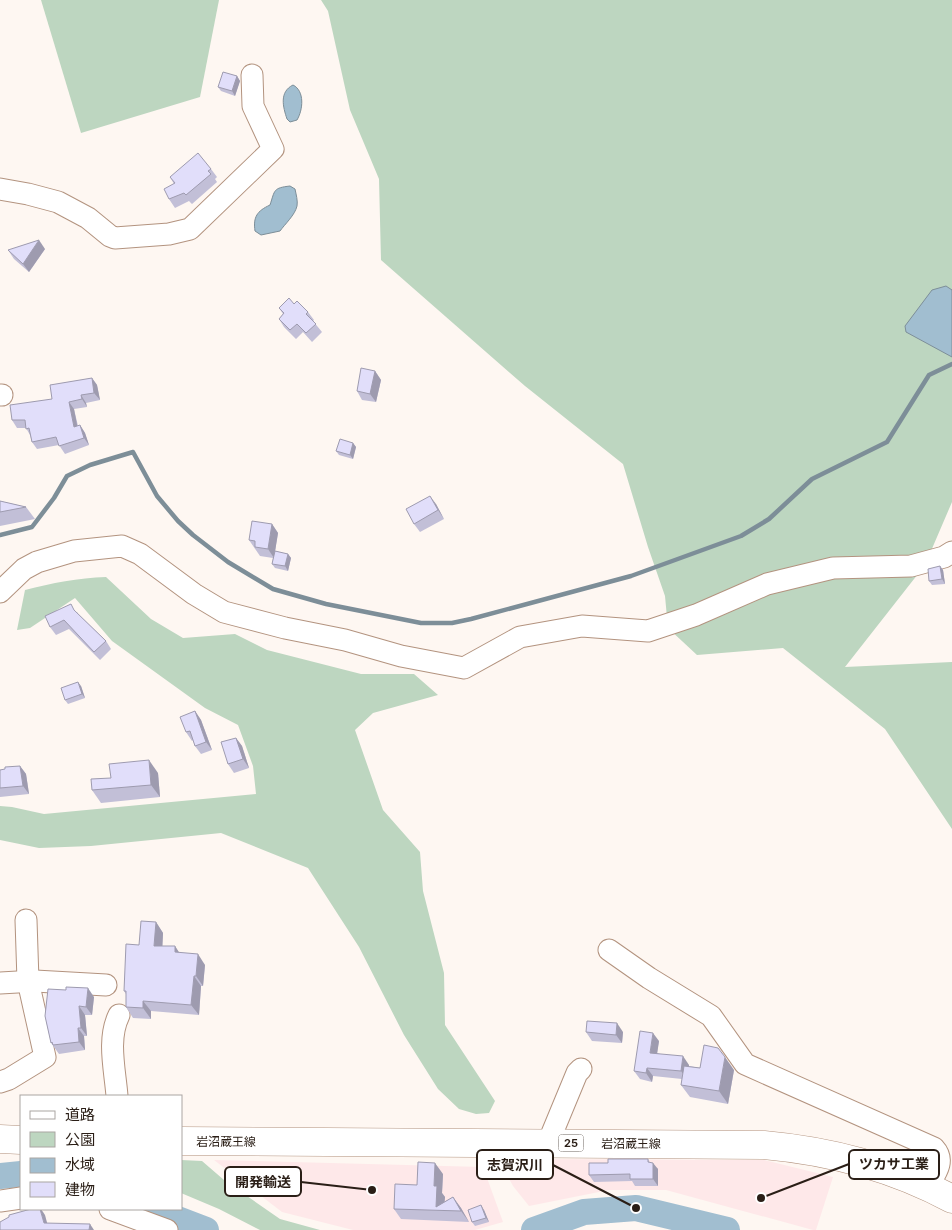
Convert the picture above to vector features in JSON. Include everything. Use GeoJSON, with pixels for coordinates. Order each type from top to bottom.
{"type":"FeatureCollection","features":[{"type":"Feature","properties":{"kind":"main road"},"geometry":{"type":"LineString","coordinates":[[0,1139],[20,1140]]}},
{"type":"Feature","properties":{"kind":"main road","name":"岩沼蔵王線"},"geometry":{"type":"LineString","coordinates":[[182,1142],[764,1144],[831,1153],[863,1162],[928,1186],[952,1199]]}},
{"type":"Feature","properties":{"kind":"street"},"geometry":{"type":"LineString","coordinates":[[0,189],[58,202],[88,218],[115,238],[169,234],[190,229],[273,149],[253,106],[252,74]]}},
{"type":"Feature","properties":{"kind":"street"},"geometry":{"type":"LineString","coordinates":[[0,592],[24,570],[37,562],[74,551],[122,546],[140,554],[194,594],[224,612],[285,628],[345,640],[401,656],[464,668],[520,637],[582,626],[648,632],[696,615],[767,584],[833,568],[911,566],[944,557],[952,552]]}},
{"type":"Feature","properties":{"kind":"street"},"geometry":{"type":"LineString","coordinates":[[0,1082],[9,1079],[45,1057],[28,982],[26,920]]}},
{"type":"Feature","properties":{"kind":"street"},"geometry":{"type":"LineString","coordinates":[[609,950],[649,978],[711,1016],[745,1064],[934,1148],[940,1156],[939,1167],[928,1186]]}},
{"type":"Feature","properties":{"kind":"street"},"geometry":{"type":"LineString","coordinates":[[0,983],[28,982],[106,985]]}},
{"type":"Feature","properties":{"kind":"street"},"geometry":{"type":"LineString","coordinates":[[117,1095],[112,1038],[119,1015]]}},
{"type":"Feature","properties":{"kind":"street"},"geometry":{"type":"LineString","coordinates":[[548,1143],[577,1073],[581,1069]]}},
{"type":"Feature","properties":{"kind":"street"},"geometry":{"type":"LineString","coordinates":[[0,1201],[20,1198]]}},
{"type":"Feature","properties":{"kind":"street"},"geometry":{"type":"LineString","coordinates":[[112,1210],[142,1225],[166,1230]]}},
{"type":"Feature","properties":{"kind":"shaded area"},"geometry":{"type":"Polygon","coordinates":[[[514,1159],[764,1160],[833,1177],[816,1230],[813,1230],[666,1190],[609,1190],[529,1206],[513,1186],[506,1173],[505,1167],[514,1159]]]}},
{"type":"Feature","properties":{"kind":"shaded area"},"geometry":{"type":"Polygon","coordinates":[[[214,1160],[483,1167],[503,1222],[475,1230],[353,1230],[282,1212],[214,1160]]]}},
{"type":"Feature","properties":{"kind":"green space"},"geometry":{"type":"Polygon","coordinates":[[[41,0],[219,0],[200,97],[81,133],[41,0]]]}},
{"type":"Feature","properties":{"kind":"green space"},"geometry":{"type":"Polygon","coordinates":[[[321,0],[952,0],[952,502],[925,565],[845,667],[952,662],[952,829],[885,729],[783,648],[697,655],[668,628],[665,596],[623,464],[525,386],[381,260],[379,179],[350,110],[328,11],[321,0]]]}},
{"type":"Feature","properties":{"kind":"green space"},"geometry":{"type":"Polygon","coordinates":[[[106,577],[151,619],[183,638],[235,634],[267,650],[361,674],[414,674],[438,695],[373,713],[355,730],[383,810],[420,852],[423,891],[444,973],[445,1025],[495,1101],[489,1113],[476,1114],[459,1109],[438,1089],[404,1035],[359,947],[308,868],[221,833],[91,846],[39,848],[0,840],[0,806],[44,814],[256,794],[253,766],[238,725],[205,708],[112,641],[75,598],[30,628],[17,630],[25,590],[65,581],[106,577]]]}},
{"type":"Feature","properties":{"kind":"green space"},"geometry":{"type":"Polygon","coordinates":[[[182,1160],[202,1161],[224,1180],[280,1219],[320,1230],[260,1230],[219,1209],[182,1193],[182,1160]]]}},
{"type":"Feature","properties":{"kind":"water"},"geometry":{"type":"Polygon","coordinates":[[[293,85],[300,92],[302,106],[297,120],[290,122],[287,119],[283,100],[286,92],[293,85]]]}},
{"type":"Feature","properties":{"kind":"water"},"geometry":{"type":"Polygon","coordinates":[[[290,186],[295,189],[297,204],[290,219],[280,231],[261,235],[255,231],[255,218],[257,215],[270,205],[278,189],[290,186]]]}},
{"type":"Feature","properties":{"kind":"water"},"geometry":{"type":"Polygon","coordinates":[[[946,286],[952,290],[952,357],[906,332],[905,326],[932,290],[946,286]]]}},
{"type":"Feature","properties":{"kind":"building"},"geometry":{"type":"Polygon","coordinates":[[[223,72],[237,76],[232,91],[218,87],[223,72]]]}},
{"type":"Feature","properties":{"kind":"building"},"geometry":{"type":"Polygon","coordinates":[[[198,153],[211,169],[208,171],[211,174],[186,195],[184,193],[169,199],[164,189],[175,183],[170,177],[198,153]]]}},
{"type":"Feature","properties":{"kind":"building"},"geometry":{"type":"Polygon","coordinates":[[[39,240],[23,264],[8,250],[39,240]]]}},
{"type":"Feature","properties":{"kind":"building"},"geometry":{"type":"Polygon","coordinates":[[[289,298],[294,304],[297,301],[316,324],[306,333],[297,324],[290,330],[279,319],[284,313],[279,308],[289,298]]]}},
{"type":"Feature","properties":{"kind":"building"},"geometry":{"type":"Polygon","coordinates":[[[361,368],[375,371],[370,394],[357,391],[361,368]]]}},
{"type":"Feature","properties":{"kind":"building"},"geometry":{"type":"Polygon","coordinates":[[[92,378],[94,393],[81,395],[82,399],[69,402],[74,427],[80,425],[84,438],[59,446],[56,437],[32,442],[29,428],[26,429],[25,420],[12,420],[10,405],[52,399],[50,385],[92,378]]]}},
{"type":"Feature","properties":{"kind":"building"},"geometry":{"type":"Polygon","coordinates":[[[340,439],[353,443],[350,455],[336,451],[340,439]]]}},
{"type":"Feature","properties":{"kind":"building"},"geometry":{"type":"Polygon","coordinates":[[[430,496],[438,510],[414,524],[406,509],[430,496]]]}},
{"type":"Feature","properties":{"kind":"building"},"geometry":{"type":"Polygon","coordinates":[[[0,501],[26,507],[0,512],[0,501]]]}},
{"type":"Feature","properties":{"kind":"building"},"geometry":{"type":"Polygon","coordinates":[[[252,521],[272,524],[268,549],[255,547],[255,541],[249,540],[252,521]]]}},
{"type":"Feature","properties":{"kind":"building"},"geometry":{"type":"Polygon","coordinates":[[[275,551],[288,554],[285,566],[272,564],[275,551]]]}},
{"type":"Feature","properties":{"kind":"building"},"geometry":{"type":"Polygon","coordinates":[[[940,566],[942,579],[929,581],[928,569],[940,566]]]}},
{"type":"Feature","properties":{"kind":"building"},"geometry":{"type":"Polygon","coordinates":[[[71,604],[74,610],[106,641],[94,652],[64,620],[50,627],[45,616],[71,604]]]}},
{"type":"Feature","properties":{"kind":"building"},"geometry":{"type":"Polygon","coordinates":[[[78,682],[82,694],[65,700],[61,688],[78,682]]]}},
{"type":"Feature","properties":{"kind":"building"},"geometry":{"type":"Polygon","coordinates":[[[195,711],[206,742],[195,746],[190,731],[186,732],[180,717],[195,711]]]}},
{"type":"Feature","properties":{"kind":"building"},"geometry":{"type":"Polygon","coordinates":[[[236,738],[243,759],[228,764],[221,742],[236,738]]]}},
{"type":"Feature","properties":{"kind":"building"},"geometry":{"type":"Polygon","coordinates":[[[149,760],[151,785],[92,790],[91,779],[111,778],[109,764],[149,760]]]}},
{"type":"Feature","properties":{"kind":"building"},"geometry":{"type":"Polygon","coordinates":[[[20,766],[23,786],[0,788],[0,770],[5,769],[5,767],[20,766]]]}},
{"type":"Feature","properties":{"kind":"building"},"geometry":{"type":"Polygon","coordinates":[[[141,921],[156,922],[154,946],[175,946],[175,952],[198,954],[191,1005],[143,1001],[143,1008],[126,1007],[126,991],[124,991],[126,944],[139,945],[141,921]]]}},
{"type":"Feature","properties":{"kind":"building"},"geometry":{"type":"Polygon","coordinates":[[[66,987],[88,988],[86,1007],[79,1006],[81,1028],[78,1028],[79,1042],[53,1045],[45,1016],[48,989],[66,990],[66,987]]]}},
{"type":"Feature","properties":{"kind":"building"},"geometry":{"type":"Polygon","coordinates":[[[587,1021],[617,1023],[616,1035],[586,1032],[587,1021]]]}},
{"type":"Feature","properties":{"kind":"building"},"geometry":{"type":"Polygon","coordinates":[[[640,1031],[653,1033],[650,1053],[683,1056],[681,1071],[647,1068],[646,1073],[634,1071],[640,1031]]]}},
{"type":"Feature","properties":{"kind":"building"},"geometry":{"type":"Polygon","coordinates":[[[704,1045],[718,1048],[725,1057],[719,1091],[681,1085],[684,1066],[700,1068],[704,1045]]]}},
{"type":"Feature","properties":{"kind":"building"},"geometry":{"type":"Polygon","coordinates":[[[608,1159],[648,1159],[648,1162],[653,1163],[653,1179],[630,1179],[630,1174],[589,1175],[589,1163],[608,1163],[608,1159]]]}},
{"type":"Feature","properties":{"kind":"building"},"geometry":{"type":"Polygon","coordinates":[[[418,1162],[435,1163],[434,1186],[437,1186],[436,1207],[453,1197],[461,1211],[394,1209],[395,1184],[417,1185],[418,1162]]]}},
{"type":"Feature","properties":{"kind":"building"},"geometry":{"type":"Polygon","coordinates":[[[481,1205],[486,1218],[472,1222],[468,1210],[481,1205]]]}},
{"type":"Feature","properties":{"kind":"building"},"geometry":{"type":"Polygon","coordinates":[[[27,1210],[40,1210],[44,1223],[90,1224],[89,1230],[0,1230],[0,1222],[9,1217],[9,1215],[27,1210]]]}},
{"type":"Feature","properties":{"kind":"waterway"},"geometry":{"type":"LineString","coordinates":[[0,535],[32,527],[54,498],[67,476],[90,465],[133,452],[157,496],[178,521],[228,562],[273,589],[326,604],[421,623],[452,623],[631,576],[741,536],[769,519],[812,479],[887,442],[929,375],[952,364]]}},
{"type":"Feature","properties":{"kind":"waterway"},"geometry":{"type":"LineString","coordinates":[[0,1176],[20,1174]]}},
{"type":"Feature","properties":{"kind":"waterway"},"geometry":{"type":"LineString","coordinates":[[534,1230],[584,1212],[636,1208],[727,1230]]}},
{"type":"Feature","properties":{"kind":"waterway"},"geometry":{"type":"LineString","coordinates":[[154,1210],[206,1230]]}},
{"type":"Feature","properties":{"kind":"place","name":"開発輸送"},"geometry":{"type":"Point","coordinates":[372,1190]}},
{"type":"Feature","properties":{"kind":"place","name":"ツカサ工業"},"geometry":{"type":"Point","coordinates":[761,1198]}},
{"type":"Feature","properties":{"kind":"place","name":"志賀沢川"},"geometry":{"type":"Point","coordinates":[636,1208]}}]}
